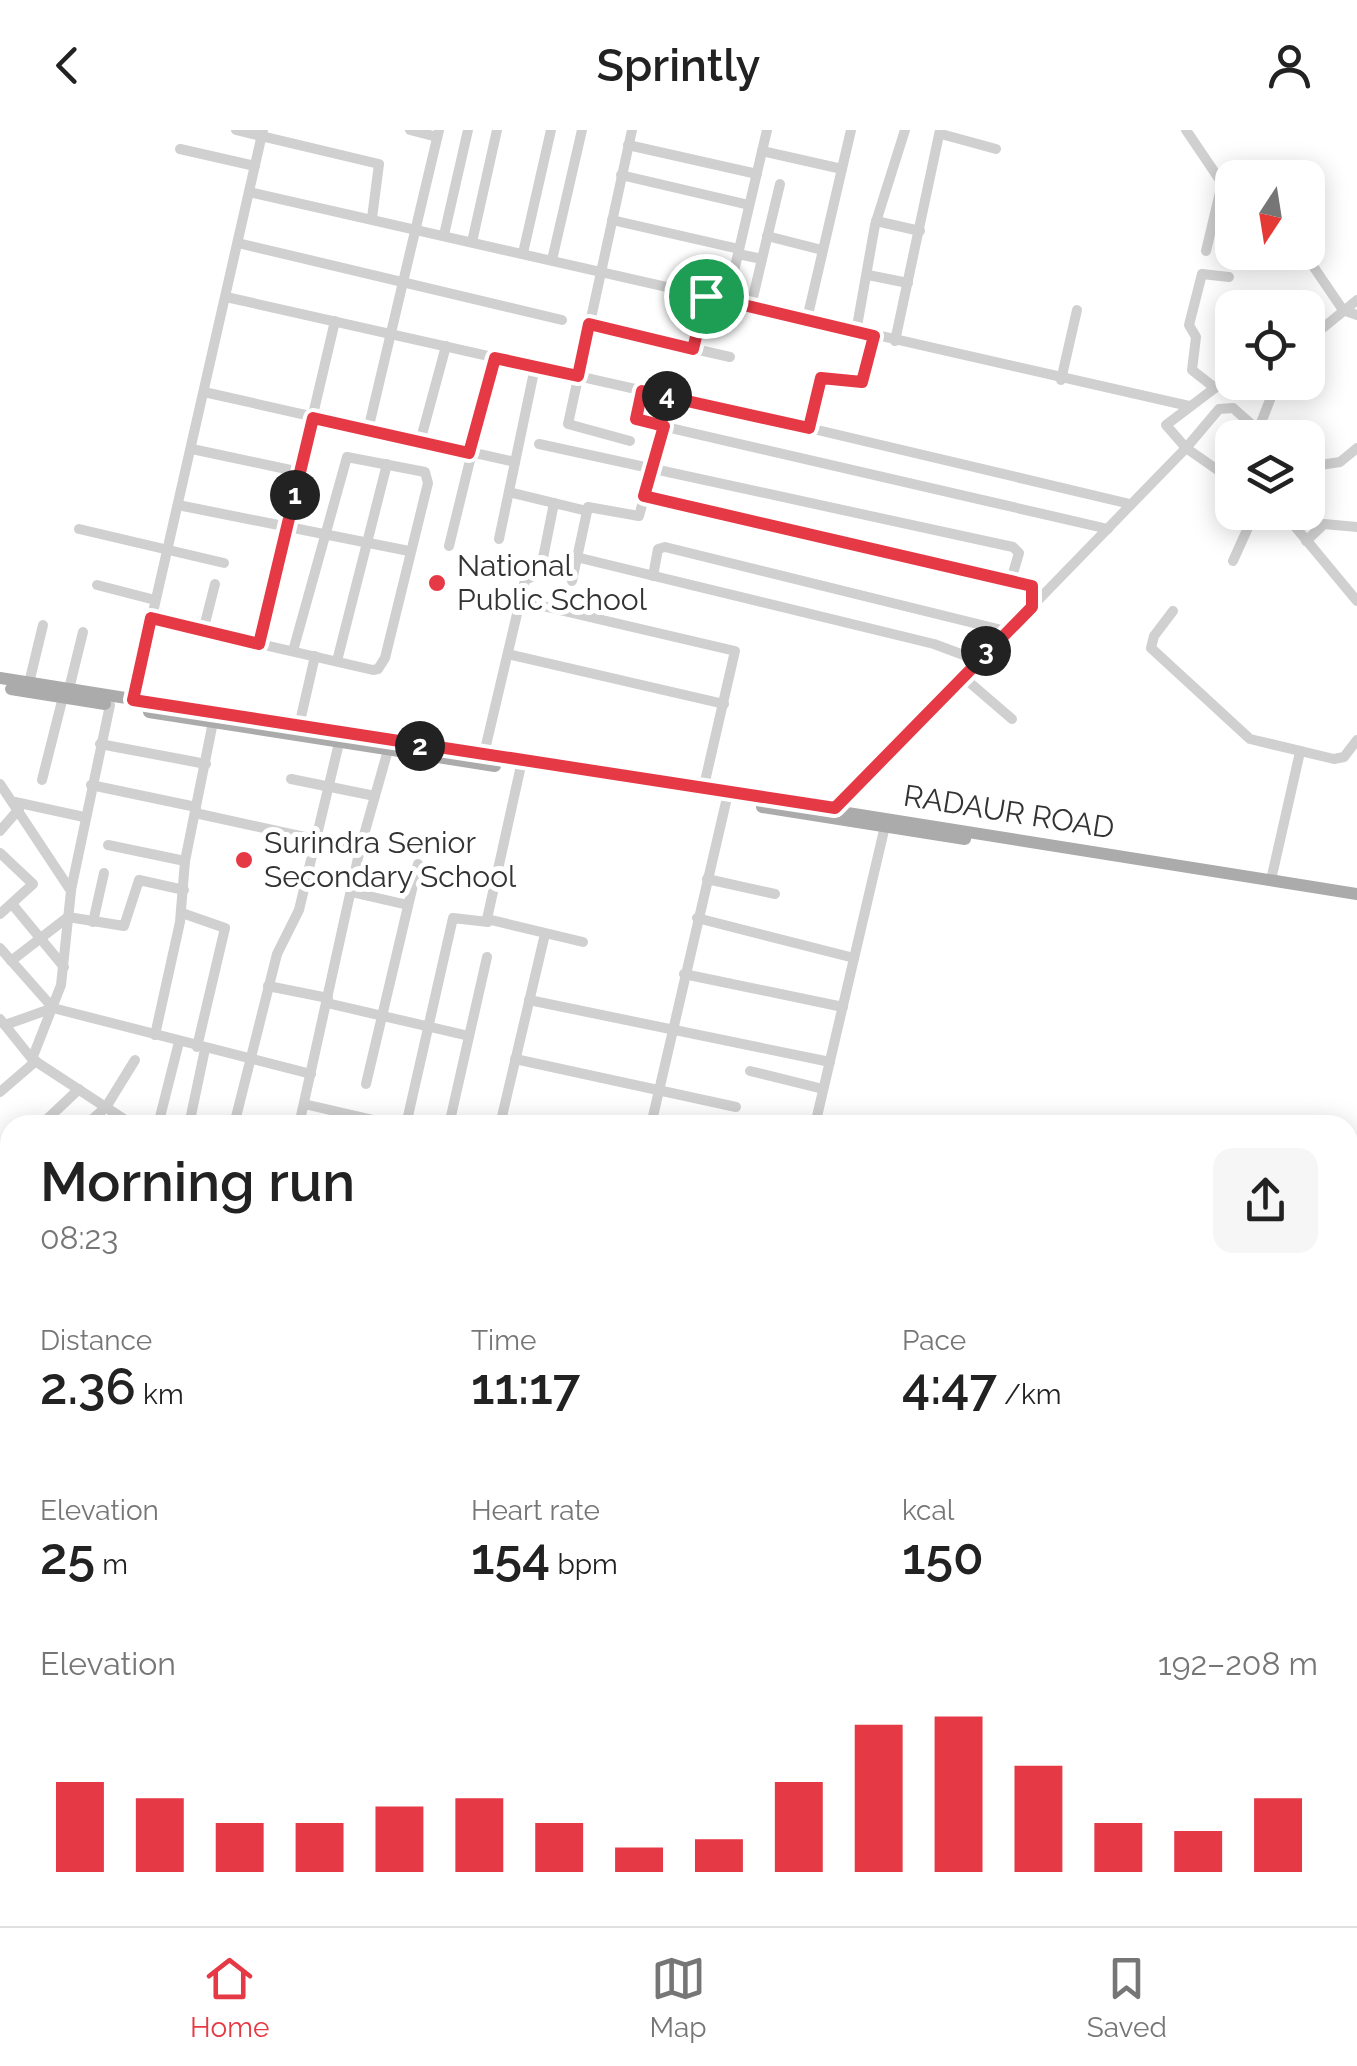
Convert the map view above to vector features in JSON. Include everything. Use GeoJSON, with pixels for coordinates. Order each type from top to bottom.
{"type":"FeatureCollection","features":[{"type":"Feature","properties":{"kind":"main road","name":"RADAUR ROAD"},"geometry":{"type":"LineString","coordinates":[[0,678],[110,705],[213,722],[388,750],[835,808],[1272,880],[1357,898]]}},
{"type":"Feature","properties":{"kind":"main road","name":"RADAUR ROAD"},"geometry":{"type":"LineString","coordinates":[[0,687],[133,700],[299,726],[520,770],[1357,898]]}},
{"type":"Feature","properties":{"kind":"street"},"geometry":{"type":"LineString","coordinates":[[236,130],[262,133],[379,164],[372,218]]}},
{"type":"Feature","properties":{"kind":"street"},"geometry":{"type":"LineString","coordinates":[[368,430],[438,133],[410,130]]}},
{"type":"Feature","properties":{"kind":"street"},"geometry":{"type":"LineString","coordinates":[[444,235],[468,130]]}},
{"type":"Feature","properties":{"kind":"street"},"geometry":{"type":"LineString","coordinates":[[472,242],[497,130]]}},
{"type":"Feature","properties":{"kind":"street"},"geometry":{"type":"LineString","coordinates":[[523,253],[551,130]]}},
{"type":"Feature","properties":{"kind":"street"},"geometry":{"type":"LineString","coordinates":[[552,260],[582,130]]}},
{"type":"Feature","properties":{"kind":"street"},"geometry":{"type":"LineString","coordinates":[[630,441],[570,426],[632,130]]}},
{"type":"Feature","properties":{"kind":"street"},"geometry":{"type":"LineString","coordinates":[[727,301],[767,130]]}},
{"type":"Feature","properties":{"kind":"street"},"geometry":{"type":"LineString","coordinates":[[807,319],[851,130]]}},
{"type":"Feature","properties":{"kind":"street"},"geometry":{"type":"LineString","coordinates":[[856,332],[876,220],[905,130]]}},
{"type":"Feature","properties":{"kind":"street"},"geometry":{"type":"LineString","coordinates":[[1186,130],[1215,174]]}},
{"type":"Feature","properties":{"kind":"street"},"geometry":{"type":"LineString","coordinates":[[895,341],[941,132],[996,149]]}},
{"type":"Feature","properties":{"kind":"street"},"geometry":{"type":"LineString","coordinates":[[133,700],[262,133]]}},
{"type":"Feature","properties":{"kind":"street"},"geometry":{"type":"LineString","coordinates":[[628,145],[757,174]]}},
{"type":"Feature","properties":{"kind":"street"},"geometry":{"type":"LineString","coordinates":[[180,149],[255,166]]}},
{"type":"Feature","properties":{"kind":"street"},"geometry":{"type":"LineString","coordinates":[[762,151],[842,168]]}},
{"type":"Feature","properties":{"kind":"street"},"geometry":{"type":"LineString","coordinates":[[621,175],[749,205]]}},
{"type":"Feature","properties":{"kind":"street"},"geometry":{"type":"LineString","coordinates":[[751,306],[780,184]]}},
{"type":"Feature","properties":{"kind":"street"},"geometry":{"type":"LineString","coordinates":[[249,192],[1189,406]]}},
{"type":"Feature","properties":{"kind":"street"},"geometry":{"type":"LineString","coordinates":[[1206,251],[1215,213]]}},
{"type":"Feature","properties":{"kind":"street"},"geometry":{"type":"LineString","coordinates":[[612,220],[762,259]]}},
{"type":"Feature","properties":{"kind":"street"},"geometry":{"type":"LineString","coordinates":[[876,220],[920,231]]}},
{"type":"Feature","properties":{"kind":"street"},"geometry":{"type":"LineString","coordinates":[[767,236],[822,250]]}},
{"type":"Feature","properties":{"kind":"street"},"geometry":{"type":"LineString","coordinates":[[238,243],[562,320]]}},
{"type":"Feature","properties":{"kind":"street"},"geometry":{"type":"LineString","coordinates":[[1316,270],[1343,310],[1357,315]]}},
{"type":"Feature","properties":{"kind":"street"},"geometry":{"type":"LineString","coordinates":[[1215,468],[1186,448],[1166,425],[1214,388],[1192,370],[1196,337],[1189,325],[1202,274],[1229,277]]}},
{"type":"Feature","properties":{"kind":"street"},"geometry":{"type":"LineString","coordinates":[[868,275],[908,283]]}},
{"type":"Feature","properties":{"kind":"street"},"geometry":{"type":"LineString","coordinates":[[693,349],[706,296]]}},
{"type":"Feature","properties":{"kind":"street"},"geometry":{"type":"LineString","coordinates":[[226,297],[1130,504]]}},
{"type":"Feature","properties":{"kind":"street"},"geometry":{"type":"LineString","coordinates":[[1325,325],[1357,300]]}},
{"type":"Feature","properties":{"kind":"street"},"geometry":{"type":"LineString","coordinates":[[1062,380],[1077,310]]}},
{"type":"Feature","properties":{"kind":"street"},"geometry":{"type":"LineString","coordinates":[[259,644],[335,321]]}},
{"type":"Feature","properties":{"kind":"street"},"geometry":{"type":"LineString","coordinates":[[589,324],[730,358]]}},
{"type":"Feature","properties":{"kind":"street"},"geometry":{"type":"LineString","coordinates":[[809,428],[820,380],[860,384],[874,336]]}},
{"type":"Feature","properties":{"kind":"street"},"geometry":{"type":"LineString","coordinates":[[420,442],[446,346]]}},
{"type":"Feature","properties":{"kind":"street"},"geometry":{"type":"LineString","coordinates":[[449,546],[495,358]]}},
{"type":"Feature","properties":{"kind":"street"},"geometry":{"type":"LineString","coordinates":[[499,539],[535,366]]}},
{"type":"Feature","properties":{"kind":"street"},"geometry":{"type":"LineString","coordinates":[[642,391],[636,419],[1108,529]]}},
{"type":"Feature","properties":{"kind":"street"},"geometry":{"type":"LineString","coordinates":[[204,392],[516,462]]}},
{"type":"Feature","properties":{"kind":"street"},"geometry":{"type":"LineString","coordinates":[[835,808],[1226,406],[1242,420]]}},
{"type":"Feature","properties":{"kind":"street"},"geometry":{"type":"LineString","coordinates":[[572,581],[587,511],[594,506],[638,517],[664,426]]}},
{"type":"Feature","properties":{"kind":"street"},"geometry":{"type":"LineString","coordinates":[[539,444],[1013,547],[1019,553],[1011,580]]}},
{"type":"Feature","properties":{"kind":"street"},"geometry":{"type":"LineString","coordinates":[[1325,464],[1340,462],[1357,448]]}},
{"type":"Feature","properties":{"kind":"street"},"geometry":{"type":"LineString","coordinates":[[192,449],[300,472]]}},
{"type":"Feature","properties":{"kind":"street"},"geometry":{"type":"LineString","coordinates":[[151,618],[203,631],[294,652],[337,661],[374,670],[382,666],[428,478],[425,472],[347,457],[294,652]]}},
{"type":"Feature","properties":{"kind":"street"},"geometry":{"type":"LineString","coordinates":[[337,661],[387,464]]}},
{"type":"Feature","properties":{"kind":"street"},"geometry":{"type":"LineString","coordinates":[[509,492],[587,511]]}},
{"type":"Feature","properties":{"kind":"street"},"geometry":{"type":"LineString","coordinates":[[644,496],[1032,586],[1032,607]]}},
{"type":"Feature","properties":{"kind":"street"},"geometry":{"type":"LineString","coordinates":[[482,760],[526,578],[540,572],[554,502]]}},
{"type":"Feature","properties":{"kind":"street"},"geometry":{"type":"LineString","coordinates":[[178,505],[409,551]]}},
{"type":"Feature","properties":{"kind":"street"},"geometry":{"type":"LineString","coordinates":[[1306,541],[1324,524],[1357,527]]}},
{"type":"Feature","properties":{"kind":"street"},"geometry":{"type":"LineString","coordinates":[[79,529],[224,563]]}},
{"type":"Feature","properties":{"kind":"street"},"geometry":{"type":"LineString","coordinates":[[1233,562],[1247,530]]}},
{"type":"Feature","properties":{"kind":"street"},"geometry":{"type":"LineString","coordinates":[[1297,530],[1357,600]]}},
{"type":"Feature","properties":{"kind":"street"},"geometry":{"type":"LineString","coordinates":[[653,576],[658,549],[665,547],[1006,631]]}},
{"type":"Feature","properties":{"kind":"street"},"geometry":{"type":"LineString","coordinates":[[576,557],[934,644],[977,660]]}},
{"type":"Feature","properties":{"kind":"street"},"geometry":{"type":"LineString","coordinates":[[203,631],[214,584]]}},
{"type":"Feature","properties":{"kind":"street"},"geometry":{"type":"LineString","coordinates":[[97,585],[155,600]]}},
{"type":"Feature","properties":{"kind":"street"},"geometry":{"type":"LineString","coordinates":[[520,601],[735,652],[703,790]]}},
{"type":"Feature","properties":{"kind":"street"},"geometry":{"type":"LineString","coordinates":[[1172,610],[1154,636],[1153,652],[1240,733],[1258,743],[1339,758],[1357,740]]}},
{"type":"Feature","properties":{"kind":"street"},"geometry":{"type":"LineString","coordinates":[[29,683],[44,625]]}},
{"type":"Feature","properties":{"kind":"street"},"geometry":{"type":"LineString","coordinates":[[42,780],[83,632]]}},
{"type":"Feature","properties":{"kind":"street"},"geometry":{"type":"LineString","coordinates":[[508,654],[724,704]]}},
{"type":"Feature","properties":{"kind":"street"},"geometry":{"type":"LineString","coordinates":[[299,726],[315,656]]}},
{"type":"Feature","properties":{"kind":"street"},"geometry":{"type":"LineString","coordinates":[[962,676],[1012,719]]}},
{"type":"Feature","properties":{"kind":"street"},"geometry":{"type":"LineString","coordinates":[[0,1092],[34,1060],[54,1008],[64,968],[71,891],[84,817],[110,705]]}},
{"type":"Feature","properties":{"kind":"street"},"geometry":{"type":"LineString","coordinates":[[156,1036],[182,913],[185,862],[213,722]]}},
{"type":"Feature","properties":{"kind":"street"},"geometry":{"type":"LineString","coordinates":[[236,1115],[280,945],[299,910],[339,742]]}},
{"type":"Feature","properties":{"kind":"street"},"geometry":{"type":"LineString","coordinates":[[100,744],[206,764]]}},
{"type":"Feature","properties":{"kind":"street"},"geometry":{"type":"LineString","coordinates":[[301,1115],[360,850],[388,750]]}},
{"type":"Feature","properties":{"kind":"street"},"geometry":{"type":"LineString","coordinates":[[1272,880],[1300,752]]}},
{"type":"Feature","properties":{"kind":"street"},"geometry":{"type":"LineString","coordinates":[[488,922],[520,770]]}},
{"type":"Feature","properties":{"kind":"street"},"geometry":{"type":"LineString","coordinates":[[291,779],[374,796]]}},
{"type":"Feature","properties":{"kind":"street"},"geometry":{"type":"LineString","coordinates":[[0,784],[71,891]]}},
{"type":"Feature","properties":{"kind":"street"},"geometry":{"type":"LineString","coordinates":[[91,785],[360,850]]}},
{"type":"Feature","properties":{"kind":"street"},"geometry":{"type":"LineString","coordinates":[[653,1115],[726,802]]}},
{"type":"Feature","properties":{"kind":"street"},"geometry":{"type":"LineString","coordinates":[[17,806],[84,817]]}},
{"type":"Feature","properties":{"kind":"street"},"geometry":{"type":"LineString","coordinates":[[0,831],[17,806]]}},
{"type":"Feature","properties":{"kind":"street"},"geometry":{"type":"LineString","coordinates":[[818,1115],[885,826]]}},
{"type":"Feature","properties":{"kind":"street"},"geometry":{"type":"LineString","coordinates":[[108,845],[185,862]]}},
{"type":"Feature","properties":{"kind":"street"},"geometry":{"type":"LineString","coordinates":[[0,853],[33,884],[0,914]]}},
{"type":"Feature","properties":{"kind":"street"},"geometry":{"type":"LineString","coordinates":[[366,1084],[418,864]]}},
{"type":"Feature","properties":{"kind":"street"},"geometry":{"type":"LineString","coordinates":[[93,922],[104,873]]}},
{"type":"Feature","properties":{"kind":"street"},"geometry":{"type":"LineString","coordinates":[[707,879],[775,894]]}},
{"type":"Feature","properties":{"kind":"street"},"geometry":{"type":"LineString","coordinates":[[68,916],[126,924],[139,880],[184,890]]}},
{"type":"Feature","properties":{"kind":"street"},"geometry":{"type":"LineString","coordinates":[[351,892],[408,904]]}},
{"type":"Feature","properties":{"kind":"street"},"geometry":{"type":"LineString","coordinates":[[12,904],[64,968]]}},
{"type":"Feature","properties":{"kind":"street"},"geometry":{"type":"LineString","coordinates":[[182,913],[225,928],[191,1115]]}},
{"type":"Feature","properties":{"kind":"street"},"geometry":{"type":"LineString","coordinates":[[12,961],[68,916]]}},
{"type":"Feature","properties":{"kind":"street"},"geometry":{"type":"LineString","coordinates":[[408,1115],[454,918],[583,942]]}},
{"type":"Feature","properties":{"kind":"street"},"geometry":{"type":"LineString","coordinates":[[697,918],[854,958]]}},
{"type":"Feature","properties":{"kind":"street"},"geometry":{"type":"LineString","coordinates":[[503,1115],[545,934]]}},
{"type":"Feature","properties":{"kind":"street"},"geometry":{"type":"LineString","coordinates":[[0,948],[54,1008],[310,1074]]}},
{"type":"Feature","properties":{"kind":"street"},"geometry":{"type":"LineString","coordinates":[[452,1115],[486,957]]}},
{"type":"Feature","properties":{"kind":"street"},"geometry":{"type":"LineString","coordinates":[[684,974],[842,1007]]}},
{"type":"Feature","properties":{"kind":"street"},"geometry":{"type":"LineString","coordinates":[[268,986],[469,1036]]}},
{"type":"Feature","properties":{"kind":"street"},"geometry":{"type":"LineString","coordinates":[[529,1000],[830,1062]]}},
{"type":"Feature","properties":{"kind":"street"},"geometry":{"type":"LineString","coordinates":[[54,1008],[4,1028],[34,1060],[118,1115]]}},
{"type":"Feature","properties":{"kind":"street"},"geometry":{"type":"LineString","coordinates":[[161,1115],[179,1042]]}},
{"type":"Feature","properties":{"kind":"street"},"geometry":{"type":"LineString","coordinates":[[97,1115],[135,1060]]}},
{"type":"Feature","properties":{"kind":"street"},"geometry":{"type":"LineString","coordinates":[[515,1060],[736,1108]]}},
{"type":"Feature","properties":{"kind":"street"},"geometry":{"type":"LineString","coordinates":[[750,1071],[824,1089]]}},
{"type":"Feature","properties":{"kind":"street"},"geometry":{"type":"LineString","coordinates":[[52,1115],[78,1090]]}},
{"type":"Feature","properties":{"kind":"street"},"geometry":{"type":"LineString","coordinates":[[304,1104],[352,1115]]}},
{"type":"Feature","properties":{"kind":"place","name":"National Public School"},"geometry":{"type":"Point","coordinates":[437,583]}},
{"type":"Feature","properties":{"kind":"place","name":"Surindra Senior Secondary School"},"geometry":{"type":"Point","coordinates":[244,860]}},
{"type":"Feature","properties":{"kind":"route"},"geometry":{"type":"LineString","coordinates":[[706,296],[874,336],[862,382],[858,385],[821,378],[809,428],[642,391],[636,419],[664,426],[644,496],[1032,586],[1032,607],[835,808],[133,700],[151,618],[259,644],[313,418],[469,453],[495,358],[578,376],[589,324],[693,349],[706,296]]}}]}
